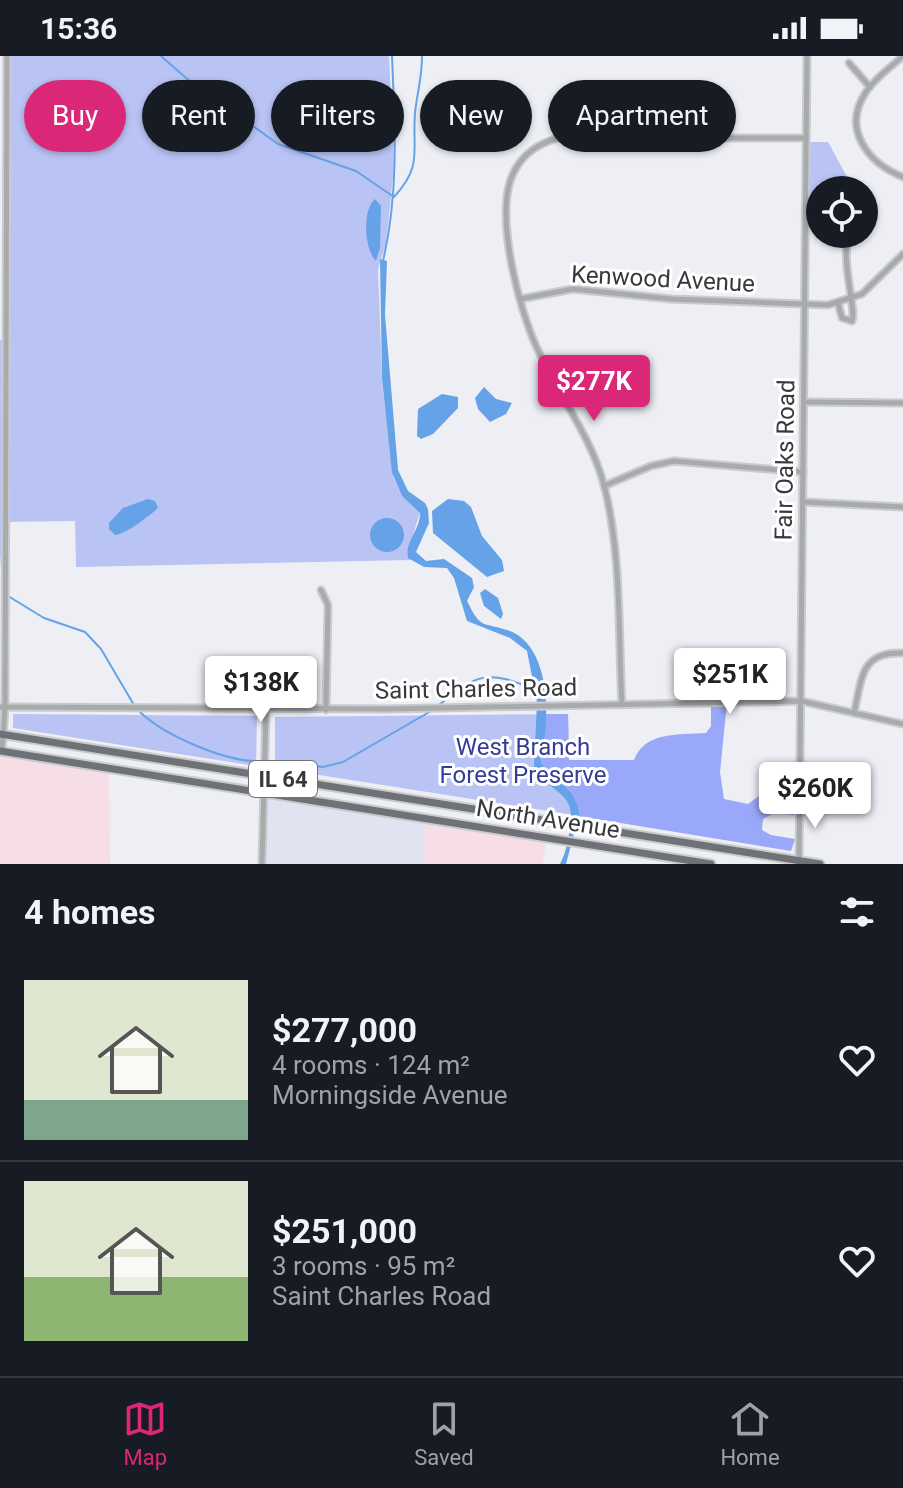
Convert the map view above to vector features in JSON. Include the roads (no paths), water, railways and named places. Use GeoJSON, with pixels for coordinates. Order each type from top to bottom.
{"type":"FeatureCollection","features":[{"type":"Feature","properties":{"kind":"main road","name":"North Avenue"},"geometry":{"type":"LineString","coordinates":[[2,734],[820,864]]}},
{"type":"Feature","properties":{"kind":"main road","name":"North Avenue"},"geometry":{"type":"LineString","coordinates":[[1,751],[264,796],[711,864]]}},
{"type":"Feature","properties":{"kind":"street"},"geometry":{"type":"LineString","coordinates":[[1,751],[4,100],[7,56]]}},
{"type":"Feature","properties":{"kind":"street","name":"Fair Oaks Road"},"geometry":{"type":"LineString","coordinates":[[799,862],[807,56]]}},
{"type":"Feature","properties":{"kind":"street"},"geometry":{"type":"LineString","coordinates":[[903,56],[870,87],[856,114],[858,137],[870,157],[903,177]]}},
{"type":"Feature","properties":{"kind":"street"},"geometry":{"type":"LineString","coordinates":[[849,63],[870,87]]}},
{"type":"Feature","properties":{"kind":"street"},"geometry":{"type":"LineString","coordinates":[[622,705],[615,581],[604,486],[587,443],[537,347],[520,299],[509,235],[508,191],[515,169],[535,148],[571,136],[805,138]]}},
{"type":"Feature","properties":{"kind":"street"},"geometry":{"type":"LineString","coordinates":[[848,248],[846,275],[851,299],[855,315],[852,321],[842,318],[838,303],[851,299],[870,287],[903,254]]}},
{"type":"Feature","properties":{"kind":"street","name":"Kenwood Avenue"},"geometry":{"type":"LineString","coordinates":[[520,299],[573,289],[671,299],[838,303]]}},
{"type":"Feature","properties":{"kind":"street"},"geometry":{"type":"LineString","coordinates":[[804,402],[903,403]]}},
{"type":"Feature","properties":{"kind":"street"},"geometry":{"type":"LineString","coordinates":[[604,486],[651,466],[674,461],[803,472]]}},
{"type":"Feature","properties":{"kind":"street"},"geometry":{"type":"LineString","coordinates":[[803,502],[903,507]]}},
{"type":"Feature","properties":{"kind":"street"},"geometry":{"type":"LineString","coordinates":[[321,590],[328,605],[326,710]]}},
{"type":"Feature","properties":{"kind":"street"},"geometry":{"type":"LineString","coordinates":[[854,713],[863,674],[871,660],[887,653],[903,653]]}},
{"type":"Feature","properties":{"kind":"street","name":"Saint Charles Road"},"geometry":{"type":"LineString","coordinates":[[3,708],[326,710],[801,701],[903,724]]}},
{"type":"Feature","properties":{"kind":"street"},"geometry":{"type":"LineString","coordinates":[[262,864],[266,710]]}},
{"type":"Feature","properties":{"kind":"street"},"geometry":{"type":"LineString","coordinates":[[801,798],[859,797]]}},
{"type":"Feature","properties":{"kind":"waterway"},"geometry":{"type":"LineString","coordinates":[[161,56],[186,78],[278,144],[356,171],[394,197],[413,167],[422,56]]}},
{"type":"Feature","properties":{"kind":"waterway"},"geometry":{"type":"LineString","coordinates":[[383,261],[394,185],[392,56]]}},
{"type":"Feature","properties":{"kind":"waterway"},"geometry":{"type":"LineString","coordinates":[[8,596],[44,618],[85,632],[101,649],[134,705]]}},
{"type":"Feature","properties":{"kind":"waterway"},"geometry":{"type":"LineString","coordinates":[[439,705],[464,686],[484,678],[506,679],[536,690]]}},
{"type":"Feature","properties":{"kind":"waterway"},"geometry":{"type":"LineString","coordinates":[[268,761],[323,767],[343,762],[431,711]]}},
{"type":"Feature","properties":{"kind":"waterway"},"geometry":{"type":"LineString","coordinates":[[140,712],[181,739],[215,753],[261,761]]}},
{"type":"Feature","properties":{"kind":"park label","name":"West Branch Forest Preserve"},"geometry":{"type":"Point","coordinates":[523,761]}}]}
